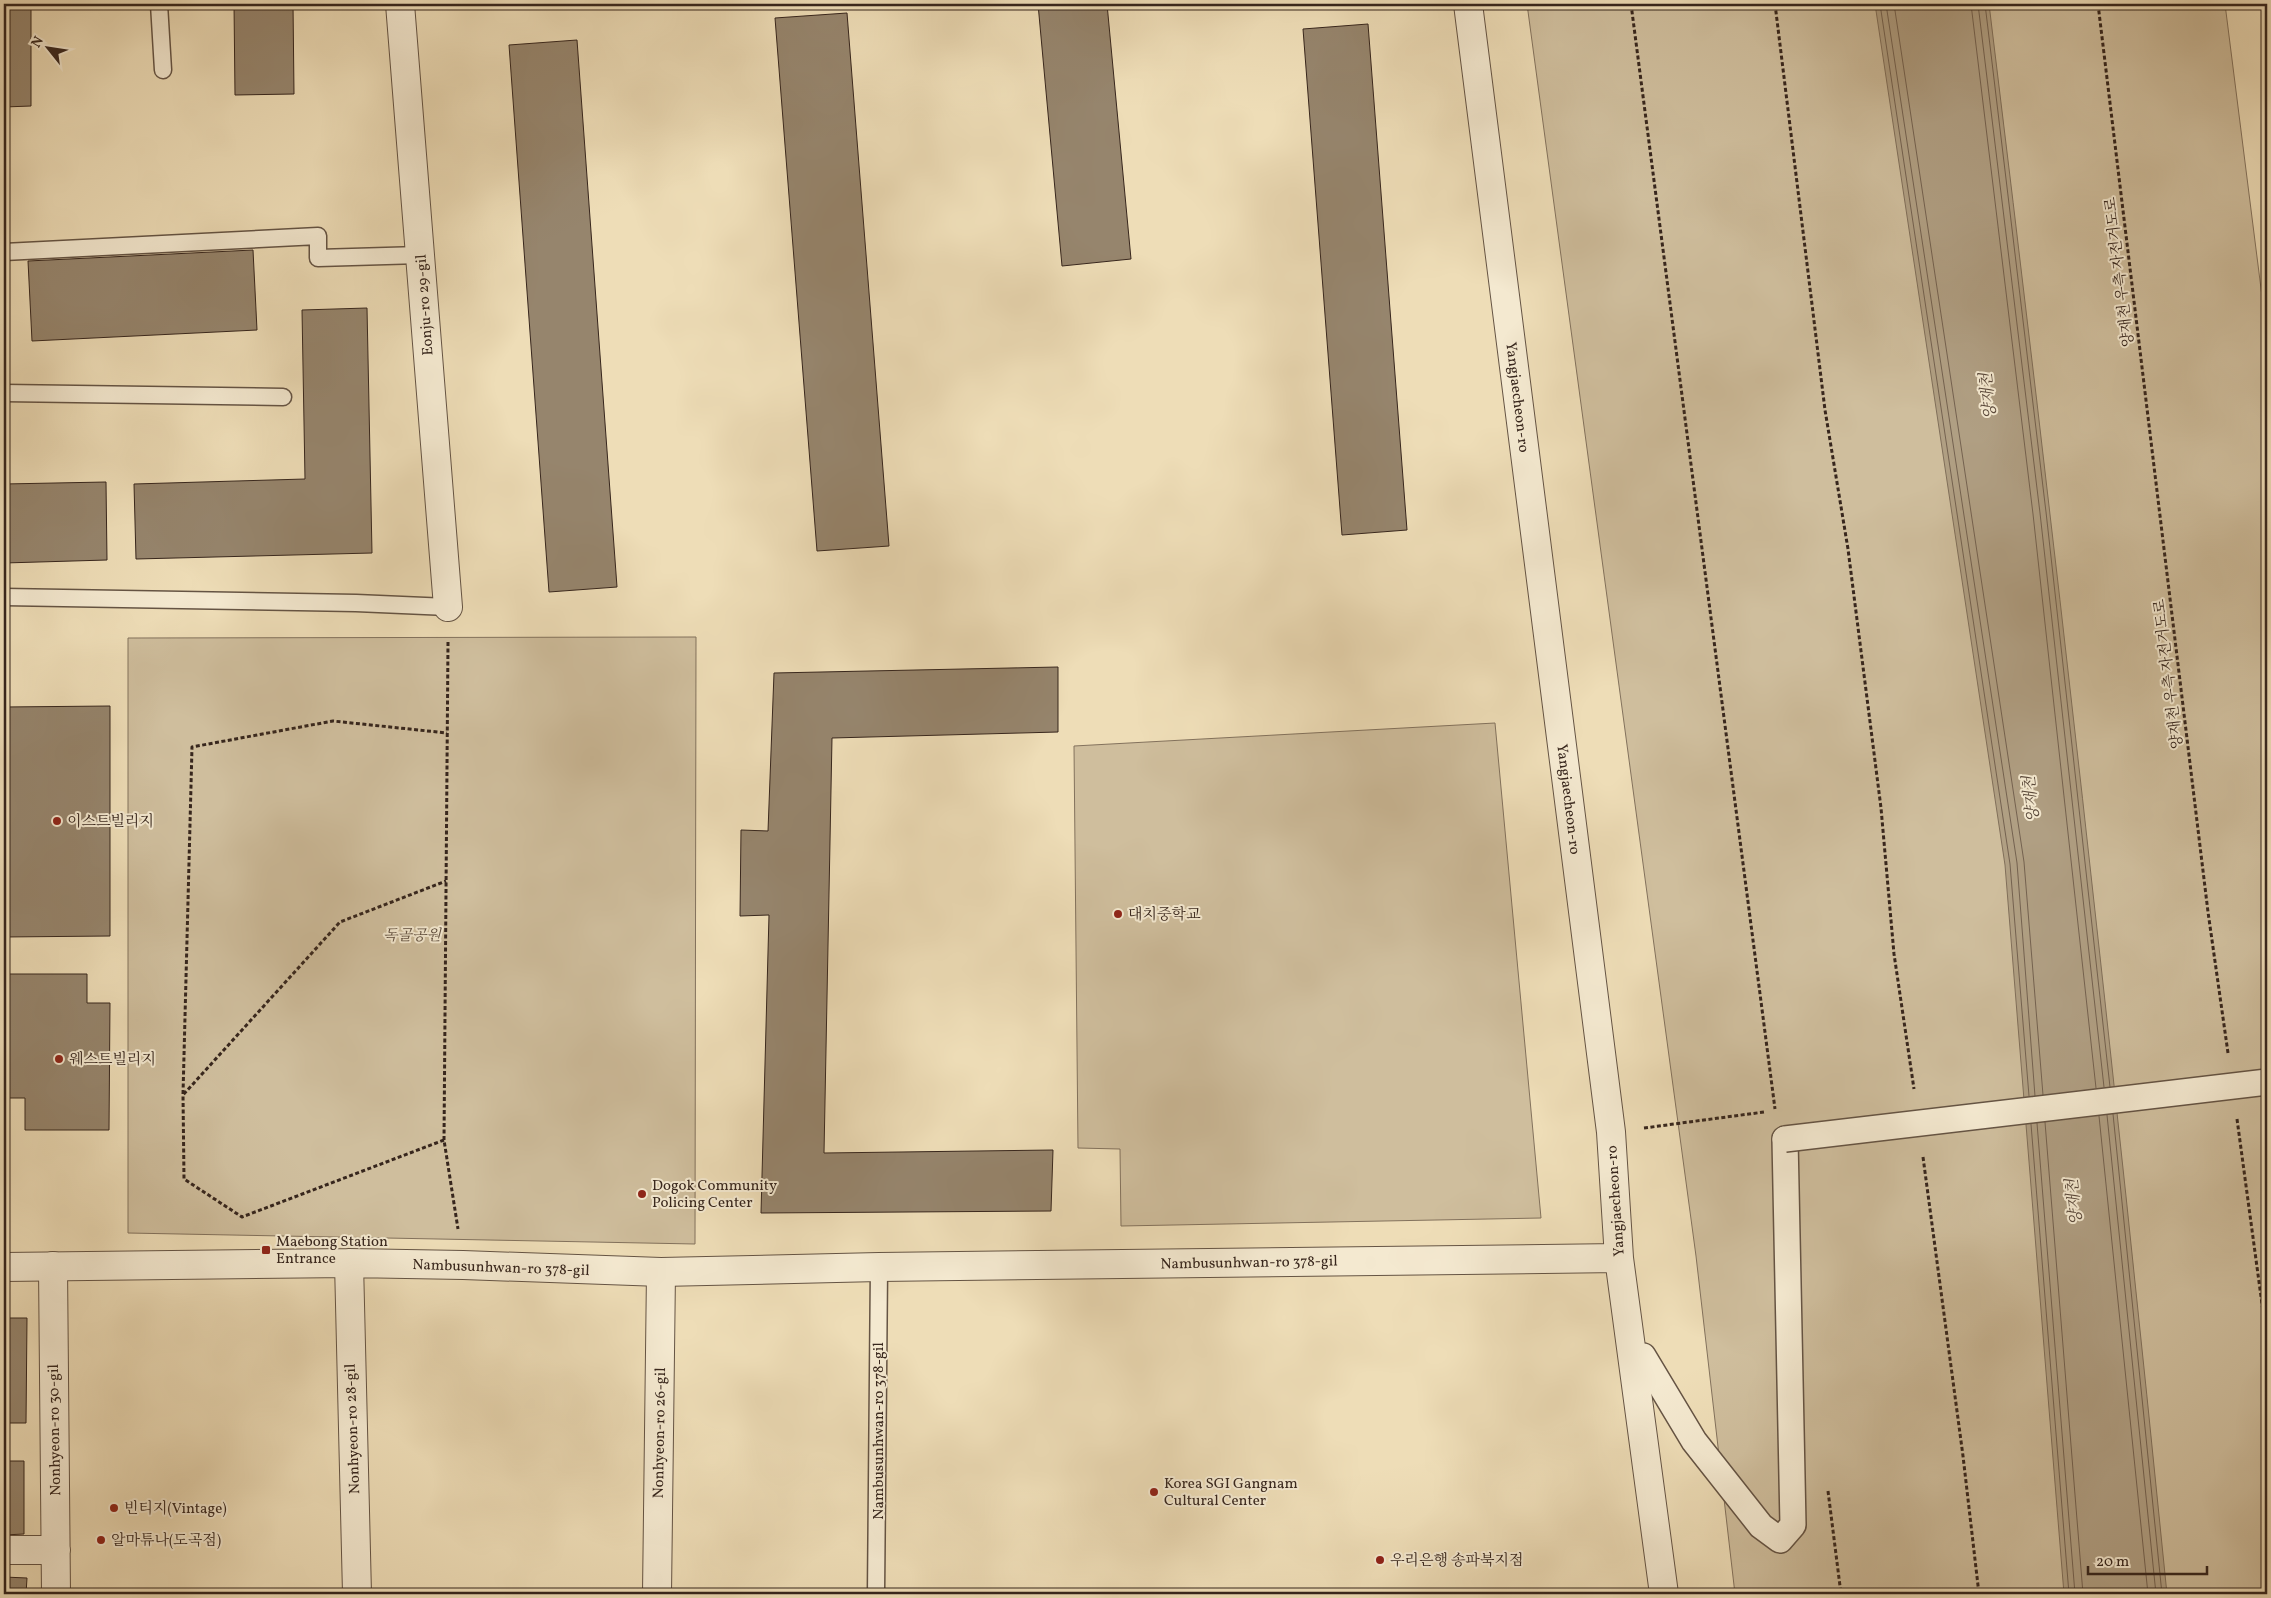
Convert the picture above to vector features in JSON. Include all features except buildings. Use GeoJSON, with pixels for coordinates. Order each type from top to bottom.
{"type":"FeatureCollection","features":[{"type":"Feature","properties":{"kind":"street","name":"Eonju-ro 29-gil"},"geometry":{"type":"LineString","coordinates":[[400,4],[448,607]]}},
{"type":"Feature","properties":{"kind":"street","name":"Yangjaecheon-ro"},"geometry":{"type":"LineString","coordinates":[[1468,4],[1611,1132],[1619,1258],[1664,1594]]}},
{"type":"Feature","properties":{"kind":"street"},"geometry":{"type":"LineString","coordinates":[[1643,1356],[1694,1441],[1761,1526],[1780,1540],[1794,1525],[1785,1139],[2267,1082]]}},
{"type":"Feature","properties":{"kind":"street","name":"Nambusunhwan-ro 378-gil"},"geometry":{"type":"LineString","coordinates":[[4,1266],[349,1263],[661,1272],[879,1267],[1619,1258]]}},
{"type":"Feature","properties":{"kind":"street","name":"Nonhyeon-ro 28-gil"},"geometry":{"type":"LineString","coordinates":[[349,1263],[357,1594]]}},
{"type":"Feature","properties":{"kind":"street","name":"Nonhyeon-ro 30-gil"},"geometry":{"type":"LineString","coordinates":[[53,1266],[56,1594]]}},
{"type":"Feature","properties":{"kind":"street","name":"Nonhyeon-ro 26-gil"},"geometry":{"type":"LineString","coordinates":[[657,1594],[661,1272]]}},
{"type":"Feature","properties":{"kind":"street"},"geometry":{"type":"LineString","coordinates":[[4,1550],[56,1550]]}},
{"type":"Feature","properties":{"kind":"lane"},"geometry":{"type":"LineString","coordinates":[[159,4],[163,70]]}},
{"type":"Feature","properties":{"kind":"lane"},"geometry":{"type":"LineString","coordinates":[[4,252],[318,236],[318,258],[420,255]]}},
{"type":"Feature","properties":{"kind":"lane"},"geometry":{"type":"LineString","coordinates":[[4,393],[283,397]]}},
{"type":"Feature","properties":{"kind":"lane"},"geometry":{"type":"LineString","coordinates":[[4,597],[356,603],[448,607]]}},
{"type":"Feature","properties":{"kind":"lane","name":"Nambusunhwan-ro 378-gil"},"geometry":{"type":"LineString","coordinates":[[876,1594],[879,1267]]}},
{"type":"Feature","properties":{"kind":"path"},"geometry":{"type":"LineString","coordinates":[[1611,1132],[1775,1110],[1631,4]]}},
{"type":"Feature","properties":{"kind":"path"},"geometry":{"type":"LineString","coordinates":[[1776,4],[1825,410],[1852,578],[1881,808],[1894,954],[1915,1098]]}},
{"type":"Feature","properties":{"kind":"path","name":"양재천 우측 자전거도로"},"geometry":{"type":"LineString","coordinates":[[2098,4],[2208,912],[2228,1059]]}},
{"type":"Feature","properties":{"kind":"path"},"geometry":{"type":"LineString","coordinates":[[448,607],[444,1140],[463,1265]]}},
{"type":"Feature","properties":{"kind":"path"},"geometry":{"type":"LineString","coordinates":[[444,1140],[242,1217],[184,1179],[183,1095],[192,747],[333,721],[447,733]]}},
{"type":"Feature","properties":{"kind":"path"},"geometry":{"type":"LineString","coordinates":[[183,1095],[340,922],[446,881]]}},
{"type":"Feature","properties":{"kind":"path"},"geometry":{"type":"LineString","coordinates":[[2237,1117],[2267,1341]]}},
{"type":"Feature","properties":{"kind":"path"},"geometry":{"type":"LineString","coordinates":[[1922,1155],[1963,1456],[1979,1594]]}},
{"type":"Feature","properties":{"kind":"green space"},"geometry":{"type":"Polygon","coordinates":[[[1527,4],[2225,4],[2267,336],[2267,1594],[1735,1594],[1696,1256],[1527,4]]]}},
{"type":"Feature","properties":{"kind":"green space","name":"독골공원"},"geometry":{"type":"Polygon","coordinates":[[[696,637],[695,1244],[128,1233],[128,638],[696,637]]]}},
{"type":"Feature","properties":{"kind":"green space"},"geometry":{"type":"Polygon","coordinates":[[[1495,723],[1541,1218],[1121,1226],[1120,1149],[1078,1148],[1074,746],[1495,723]]]}},
{"type":"Feature","properties":{"kind":"water","name":"양재천"},"geometry":{"type":"Polygon","coordinates":[[[1875,4],[1989,4],[2083,798],[2167,1594],[2064,1594],[2005,865],[1875,4]]]}},
{"type":"Feature","properties":{"kind":"place","name":"이스트빌리지"},"geometry":{"type":"Point","coordinates":[57,821]}},
{"type":"Feature","properties":{"kind":"place","name":"대치중학교"},"geometry":{"type":"Point","coordinates":[1118,914]}},
{"type":"Feature","properties":{"kind":"place","name":"웨스트빌리지"},"geometry":{"type":"Point","coordinates":[59,1059]}},
{"type":"Feature","properties":{"kind":"place","name":"Dogok Community Policing Center"},"geometry":{"type":"Point","coordinates":[642,1194]}},
{"type":"Feature","properties":{"kind":"place","name":"Maebong Station Entrance"},"geometry":{"type":"Point","coordinates":[266,1250]}},
{"type":"Feature","properties":{"kind":"place","name":"Korea SGI Gangnam Cultural Center"},"geometry":{"type":"Point","coordinates":[1154,1492]}},
{"type":"Feature","properties":{"kind":"place","name":"빈티지(Vintage)"},"geometry":{"type":"Point","coordinates":[114,1508]}},
{"type":"Feature","properties":{"kind":"place","name":"알마튜나(도곡점)"},"geometry":{"type":"Point","coordinates":[101,1540]}},
{"type":"Feature","properties":{"kind":"place","name":"우리은행 송파북지점"},"geometry":{"type":"Point","coordinates":[1380,1560]}}]}
